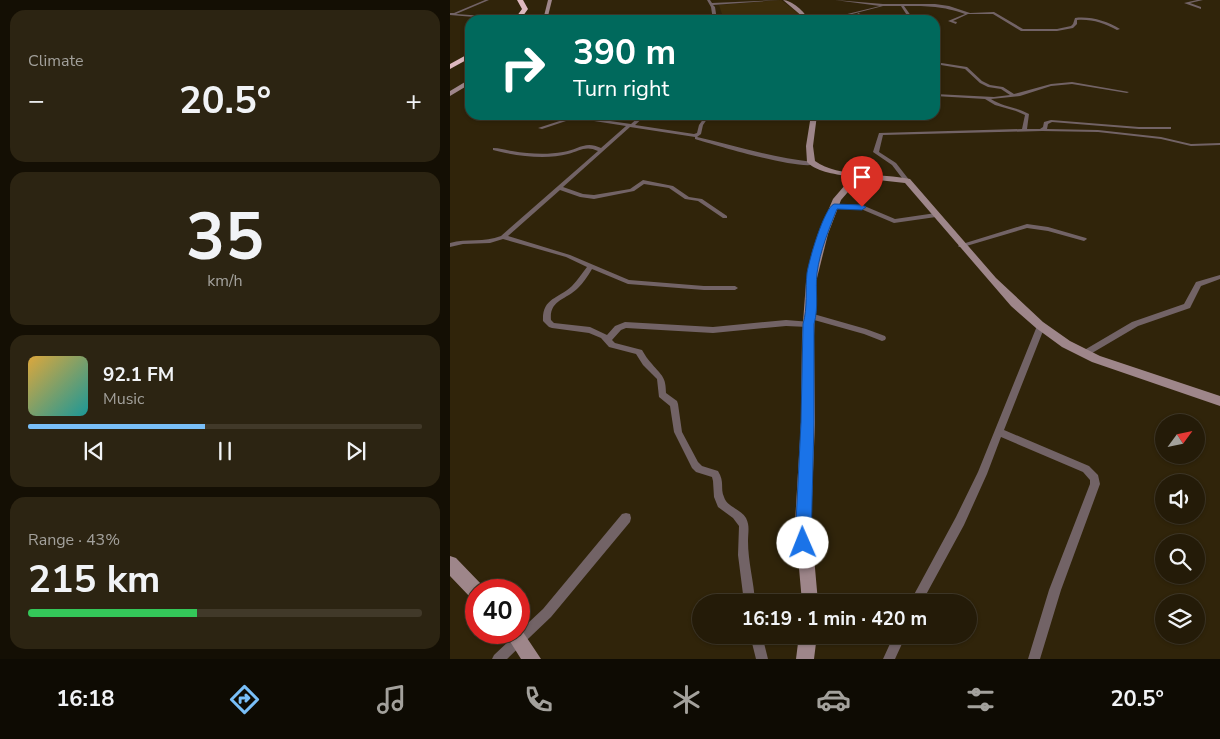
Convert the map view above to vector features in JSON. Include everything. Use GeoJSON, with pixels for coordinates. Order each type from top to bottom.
{"type":"FeatureCollection","features":[{"type":"Feature","properties":{"kind":"highway"},"geometry":{"type":"LineString","coordinates":[[520,0],[525,11],[521,15]]}},
{"type":"Feature","properties":{"kind":"highway"},"geometry":{"type":"LineString","coordinates":[[526,0],[530,11],[526,15]]}},
{"type":"Feature","properties":{"kind":"highway"},"geometry":{"type":"LineString","coordinates":[[450,63],[465,56]]}},
{"type":"Feature","properties":{"kind":"highway"},"geometry":{"type":"LineString","coordinates":[[450,67],[465,56]]}},
{"type":"Feature","properties":{"kind":"street"},"geometry":{"type":"LineString","coordinates":[[450,14],[466,10],[488,0]]}},
{"type":"Feature","properties":{"kind":"street"},"geometry":{"type":"LineString","coordinates":[[546,15],[550,0]]}},
{"type":"Feature","properties":{"kind":"street"},"geometry":{"type":"LineString","coordinates":[[708,0],[712,4],[714,15]]}},
{"type":"Feature","properties":{"kind":"street"},"geometry":{"type":"LineString","coordinates":[[712,4],[779,0]]}},
{"type":"Feature","properties":{"kind":"street"},"geometry":{"type":"LineString","coordinates":[[785,0],[804,15]]}},
{"type":"Feature","properties":{"kind":"street"},"geometry":{"type":"LineString","coordinates":[[836,0],[945,6],[967,14],[995,14],[1022,30],[1054,30],[1072,27],[1076,24],[1076,19],[1081,18],[1102,22],[1118,28]]}},
{"type":"Feature","properties":{"kind":"street"},"geometry":{"type":"LineString","coordinates":[[914,4],[921,0]]}},
{"type":"Feature","properties":{"kind":"street"},"geometry":{"type":"LineString","coordinates":[[1200,8],[1186,3],[1202,0]]}},
{"type":"Feature","properties":{"kind":"street"},"geometry":{"type":"LineString","coordinates":[[847,15],[883,3]]}},
{"type":"Feature","properties":{"kind":"street"},"geometry":{"type":"LineString","coordinates":[[902,5],[909,15]]}},
{"type":"Feature","properties":{"kind":"street"},"geometry":{"type":"LineString","coordinates":[[450,8],[466,10]]}},
{"type":"Feature","properties":{"kind":"street"},"geometry":{"type":"LineString","coordinates":[[856,13],[863,15]]}},
{"type":"Feature","properties":{"kind":"street"},"geometry":{"type":"LineString","coordinates":[[450,14],[465,15]]}},
{"type":"Feature","properties":{"kind":"street"},"geometry":{"type":"LineString","coordinates":[[956,23],[950,21],[967,14]]}},
{"type":"Feature","properties":{"kind":"street"},"geometry":{"type":"LineString","coordinates":[[940,64],[966,68],[981,82],[1002,88],[1014,96]]}},
{"type":"Feature","properties":{"kind":"street"},"geometry":{"type":"LineString","coordinates":[[940,95],[987,98],[1014,96],[1040,90],[1051,85],[1070,83],[1128,92]]}},
{"type":"Feature","properties":{"kind":"street"},"geometry":{"type":"LineString","coordinates":[[450,94],[465,84]]}},
{"type":"Feature","properties":{"kind":"street"},"geometry":{"type":"LineString","coordinates":[[987,98],[994,103],[1015,108],[1027,115],[1024,130]]}},
{"type":"Feature","properties":{"kind":"street"},"geometry":{"type":"LineString","coordinates":[[540,128],[564,120]]}},
{"type":"Feature","properties":{"kind":"street"},"geometry":{"type":"LineString","coordinates":[[600,120],[694,136],[699,134],[704,120]]}},
{"type":"Feature","properties":{"kind":"street"},"geometry":{"type":"LineString","coordinates":[[450,244],[462,241],[486,243],[502,238],[600,150],[638,120]]}},
{"type":"Feature","properties":{"kind":"street"},"geometry":{"type":"LineString","coordinates":[[813,120],[810,154],[810,160],[813,164]]}},
{"type":"Feature","properties":{"kind":"street"},"geometry":{"type":"LineString","coordinates":[[1044,130],[1046,122],[1051,121],[1136,128],[1153,126],[1169,128]]}},
{"type":"Feature","properties":{"kind":"street"},"geometry":{"type":"LineString","coordinates":[[1220,144],[1191,144],[1098,131],[1024,130],[881,134],[876,152],[894,164],[1001,290],[1054,337],[1084,354],[1220,401]]}},
{"type":"Feature","properties":{"kind":"street"},"geometry":{"type":"LineString","coordinates":[[697,138],[752,154],[789,162],[813,164],[829,170],[907,180]]}},
{"type":"Feature","properties":{"kind":"street"},"geometry":{"type":"LineString","coordinates":[[495,149],[540,155],[566,153],[585,146],[600,150]]}},
{"type":"Feature","properties":{"kind":"street"},"geometry":{"type":"LineString","coordinates":[[809,594],[803,523],[812,272],[823,234],[834,206],[842,192],[858,175]]}},
{"type":"Feature","properties":{"kind":"street"},"geometry":{"type":"LineString","coordinates":[[559,188],[582,196],[594,197],[632,190],[643,182],[671,187],[687,198],[700,200],[725,217]]}},
{"type":"Feature","properties":{"kind":"street"},"geometry":{"type":"LineString","coordinates":[[834,206],[862,207],[886,219],[897,221],[936,215]]}},
{"type":"Feature","properties":{"kind":"street"},"geometry":{"type":"LineString","coordinates":[[962,246],[1027,226],[1048,229],[1084,239]]}},
{"type":"Feature","properties":{"kind":"street"},"geometry":{"type":"LineString","coordinates":[[502,238],[528,243],[591,266],[622,280],[639,284],[735,288]]}},
{"type":"Feature","properties":{"kind":"street"},"geometry":{"type":"LineString","coordinates":[[591,266],[573,289],[549,304],[546,312],[547,321],[552,325],[590,330],[604,336],[612,345],[639,352],[646,364],[661,378],[662,395],[674,404],[678,432],[694,462],[699,468],[715,474],[720,482],[718,492],[720,501],[724,507],[738,515],[743,522],[743,549],[749,594]]}},
{"type":"Feature","properties":{"kind":"street"},"geometry":{"type":"LineString","coordinates":[[1084,354],[1135,324],[1186,306],[1198,284],[1220,277]]}},
{"type":"Feature","properties":{"kind":"street"},"geometry":{"type":"LineString","coordinates":[[608,340],[621,326],[626,325],[713,330],[809,320],[866,332],[882,338]]}},
{"type":"Feature","properties":{"kind":"street"},"geometry":{"type":"LineString","coordinates":[[920,594],[960,521],[1041,326]]}},
{"type":"Feature","properties":{"kind":"street"},"geometry":{"type":"LineString","coordinates":[[998,432],[1086,469],[1095,478],[1095,484],[1056,590],[1034,659]]}},
{"type":"Feature","properties":{"kind":"street"},"geometry":{"type":"LineString","coordinates":[[530,626],[547,613],[626,518]]}},
{"type":"Feature","properties":{"kind":"street"},"geometry":{"type":"LineString","coordinates":[[450,564],[465,580]]}},
{"type":"Feature","properties":{"kind":"street"},"geometry":{"type":"LineString","coordinates":[[498,659],[510,644]]}},
{"type":"Feature","properties":{"kind":"street"},"geometry":{"type":"LineString","coordinates":[[522,644],[532,659]]}},
{"type":"Feature","properties":{"kind":"street"},"geometry":{"type":"LineString","coordinates":[[758,644],[762,659]]}},
{"type":"Feature","properties":{"kind":"street"},"geometry":{"type":"LineString","coordinates":[[805,659],[807,644]]}},
{"type":"Feature","properties":{"kind":"street"},"geometry":{"type":"LineString","coordinates":[[889,659],[896,644]]}},
{"type":"Feature","properties":{"kind":"shaded area"},"geometry":{"type":"Polygon","coordinates":[[[781,0],[800,15],[722,15],[719,5],[781,0]]]}},
{"type":"Feature","properties":{"kind":"route"},"geometry":{"type":"LineString","coordinates":[[803,543],[808,422],[808,324],[812,272],[823,234],[834,206],[862,207]]}}]}
